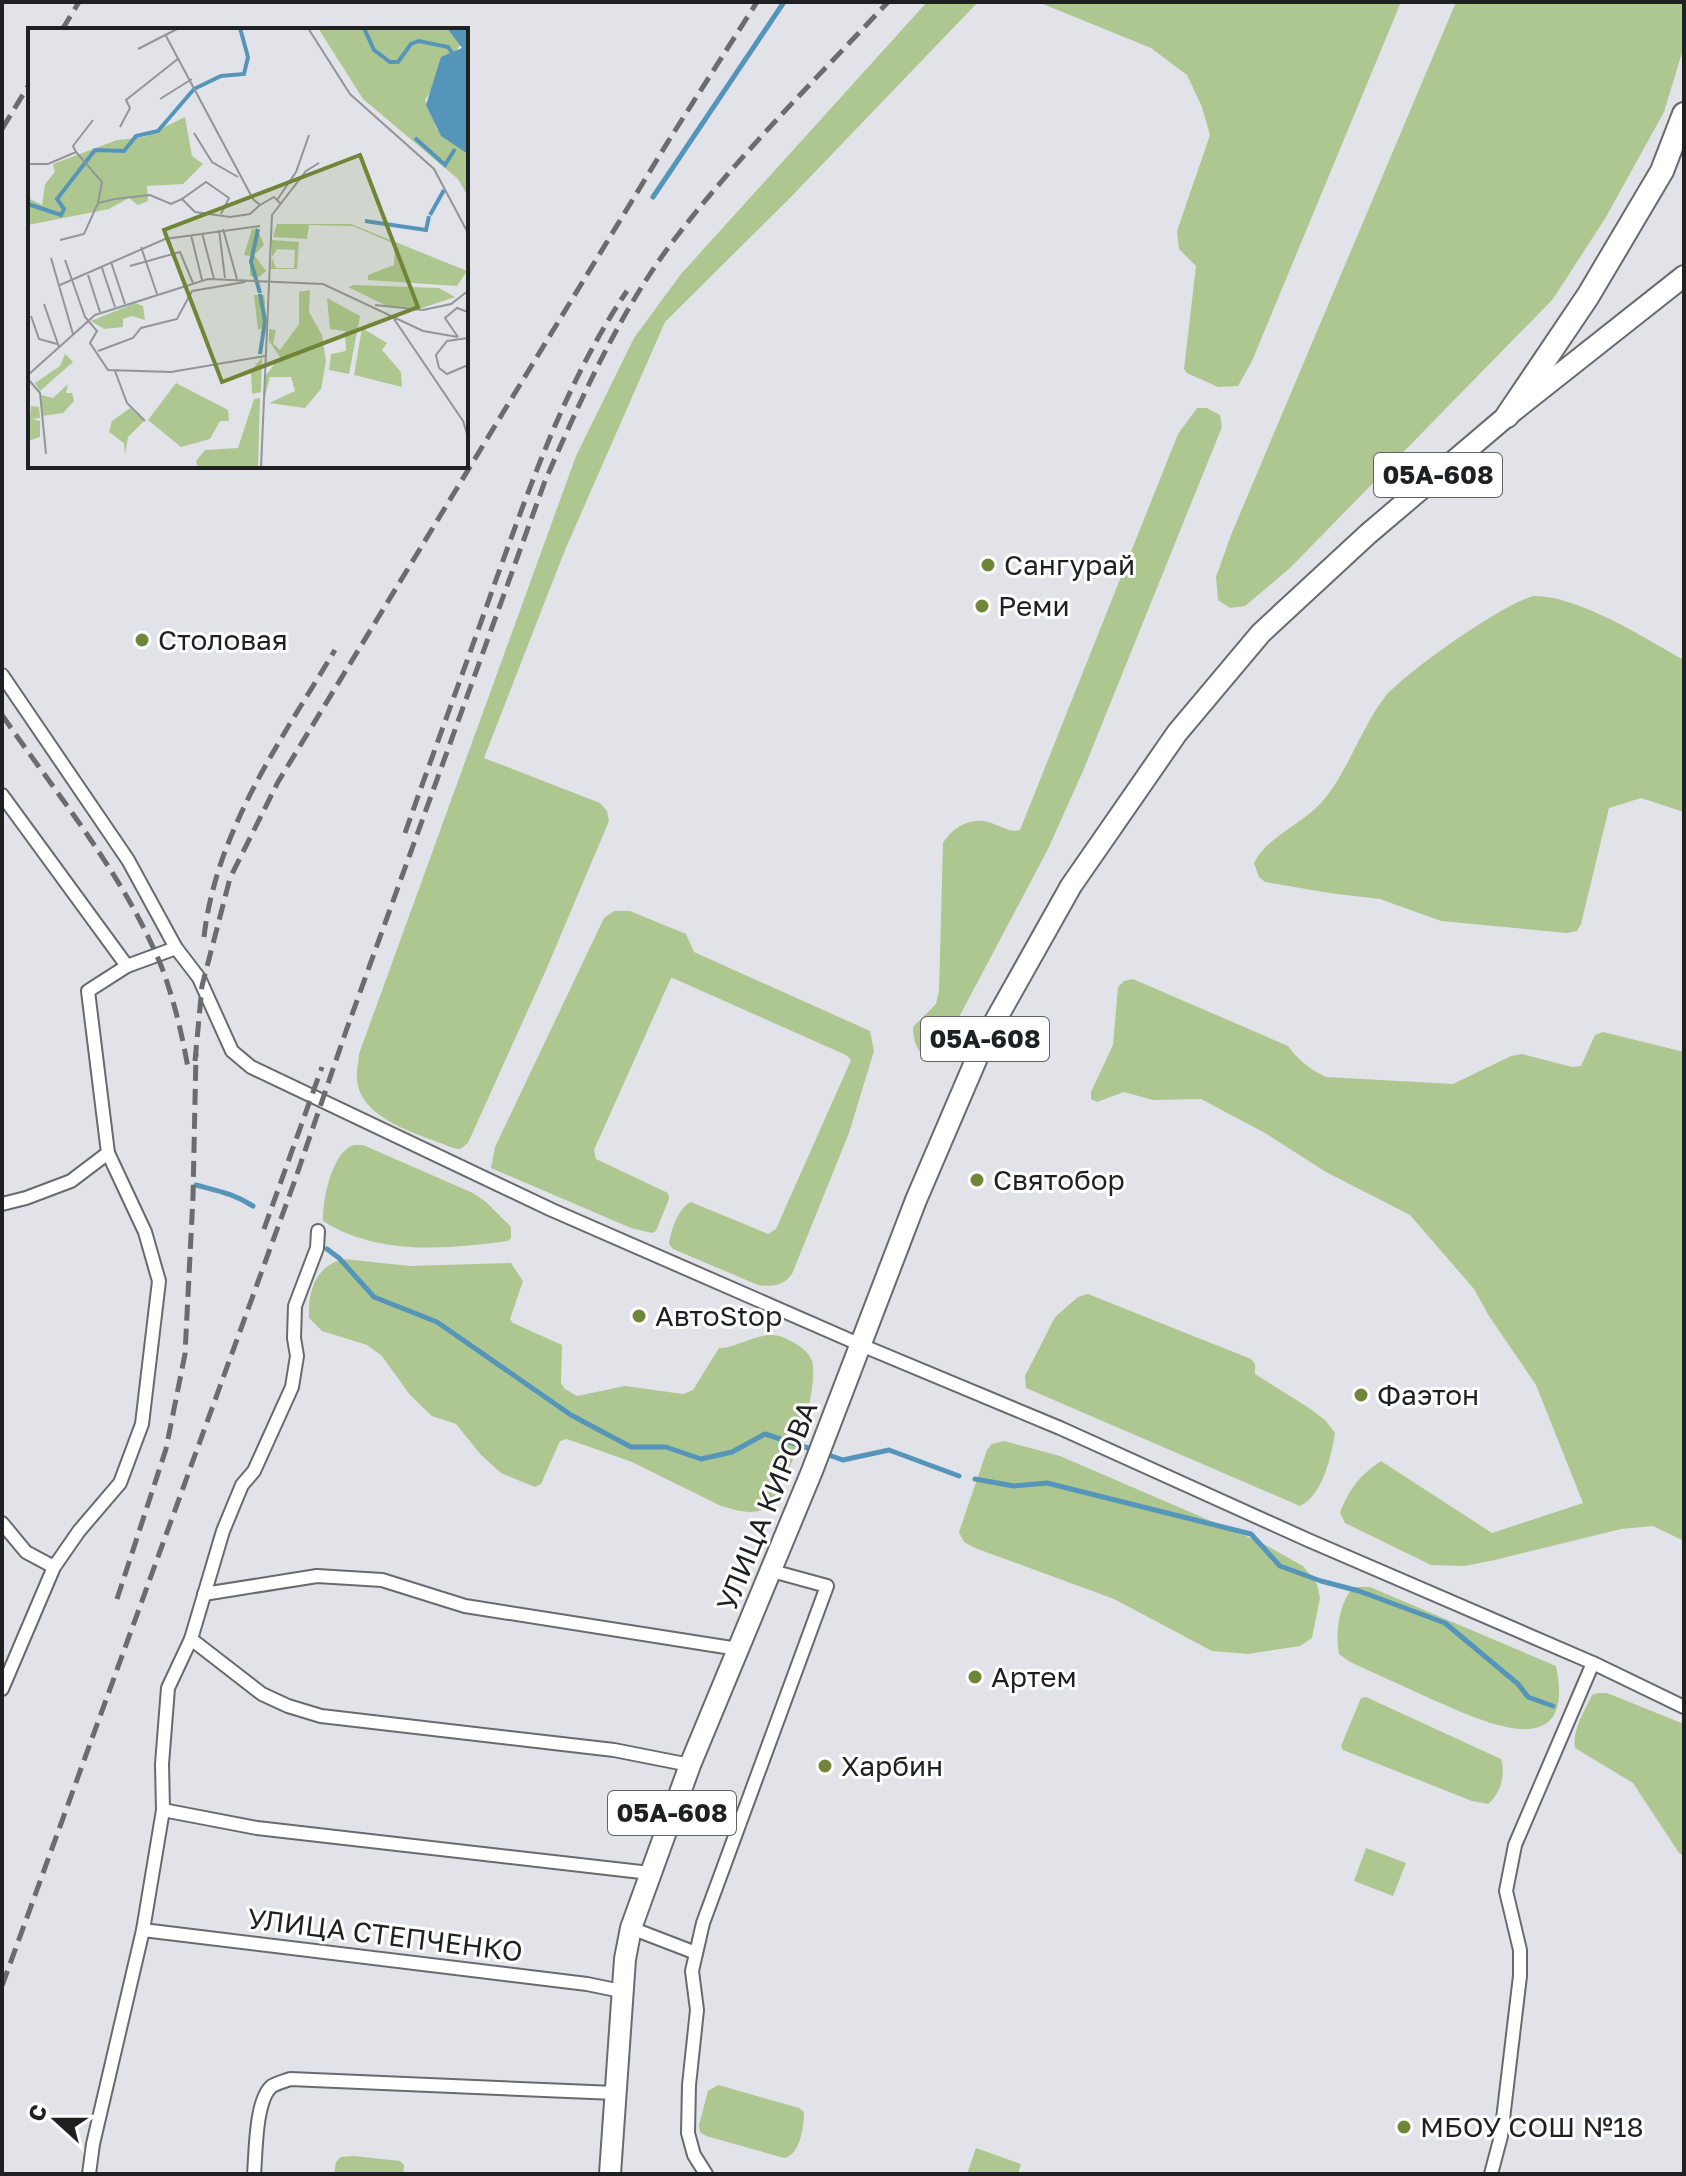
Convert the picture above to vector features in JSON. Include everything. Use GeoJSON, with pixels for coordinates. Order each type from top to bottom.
{"type":"FeatureCollection","features":[{"type":"Feature","properties":{"kind":"highway"},"geometry":{"type":"LineString","coordinates":[[1507,416],[1588,296],[1662,171],[1684,114]]}},
{"type":"Feature","properties":{"kind":"main road","name":"05А-608"},"geometry":{"type":"LineString","coordinates":[[1507,416],[1684,276]]}},
{"type":"Feature","properties":{"kind":"main road"},"geometry":{"type":"LineString","coordinates":[[1603,340],[1684,295]]}},
{"type":"Feature","properties":{"kind":"main road","name":"УЛИЦА КИРОВА"},"geometry":{"type":"LineString","coordinates":[[610,2174],[621,1991],[631,1928],[690,1765],[826,1436],[916,1200],[985,1039],[1071,886],[1177,733],[1261,633],[1358,543],[1507,416]]}},
{"type":"Feature","properties":{"kind":"street"},"geometry":{"type":"LineString","coordinates":[[2,675],[128,860],[176,948],[199,978],[232,1051],[251,1067],[470,1173],[861,1345],[1060,1428],[1308,1540],[1593,1663],[1684,1707]]}},
{"type":"Feature","properties":{"kind":"street"},"geometry":{"type":"LineString","coordinates":[[2,795],[127,966]]}},
{"type":"Feature","properties":{"kind":"street"},"geometry":{"type":"LineString","coordinates":[[2,1689],[54,1567],[79,1531],[120,1483],[142,1424],[151,1360],[159,1281],[145,1232],[108,1153],[88,991],[127,966],[176,948]]}},
{"type":"Feature","properties":{"kind":"street"},"geometry":{"type":"LineString","coordinates":[[2,1204],[71,1181],[108,1153]]}},
{"type":"Feature","properties":{"kind":"street"},"geometry":{"type":"LineString","coordinates":[[89,2174],[93,2144],[143,1930],[163,1810],[162,1764],[168,1688],[191,1639],[209,1572],[242,1485],[254,1471],[292,1387],[297,1356],[295,1306],[317,1248],[318,1231]]}},
{"type":"Feature","properties":{"kind":"street"},"geometry":{"type":"LineString","coordinates":[[2,1523],[26,1552],[54,1567]]}},
{"type":"Feature","properties":{"kind":"street"},"geometry":{"type":"LineString","coordinates":[[706,2174],[694,2155],[688,2133],[697,2010],[692,1971],[703,1923],[827,1586],[772,1571]]}},
{"type":"Feature","properties":{"kind":"street"},"geometry":{"type":"LineString","coordinates":[[204,1594],[317,1576],[382,1580],[465,1606],[738,1649]]}},
{"type":"Feature","properties":{"kind":"street"},"geometry":{"type":"LineString","coordinates":[[191,1639],[262,1694],[321,1716],[614,1750],[690,1765]]}},
{"type":"Feature","properties":{"kind":"street"},"geometry":{"type":"LineString","coordinates":[[1491,2174],[1501,2136],[1520,1976],[1520,1950],[1509,1910],[1507,1877],[1515,1845],[1593,1663]]}},
{"type":"Feature","properties":{"kind":"street"},"geometry":{"type":"LineString","coordinates":[[163,1810],[257,1828],[650,1873]]}},
{"type":"Feature","properties":{"kind":"street"},"geometry":{"type":"LineString","coordinates":[[631,1928],[696,1953]]}},
{"type":"Feature","properties":{"kind":"street","name":"УЛИЦА СТЕПЧЕНКО"},"geometry":{"type":"LineString","coordinates":[[143,1930],[571,1982],[621,1991]]}},
{"type":"Feature","properties":{"kind":"street"},"geometry":{"type":"LineString","coordinates":[[254,2174],[260,2113],[266,2093],[273,2085],[290,2079],[615,2093]]}},
{"type":"Feature","properties":{"kind":"green space"},"geometry":{"type":"Polygon","coordinates":[[[927,2],[978,2],[791,197],[665,322],[565,550],[484,758],[600,803],[607,811],[609,821],[468,1143],[460,1149],[453,1148],[394,1124],[369,1106],[361,1093],[357,1076],[359,1054],[576,456],[634,338],[681,274],[927,2]]]}},
{"type":"Feature","properties":{"kind":"green space"},"geometry":{"type":"Polygon","coordinates":[[[1038,2],[1401,2],[1252,361],[1238,386],[1218,387],[1184,369],[1196,266],[1179,249],[1177,231],[1210,135],[1202,107],[1187,75],[1151,48],[1038,2]]]}},
{"type":"Feature","properties":{"kind":"green space"},"geometry":{"type":"Polygon","coordinates":[[[1456,2],[1684,2],[1684,46],[1664,112],[1606,217],[1553,299],[1290,568],[1245,606],[1230,608],[1218,600],[1216,577],[1231,535],[1456,2]]]}},
{"type":"Feature","properties":{"kind":"green space"},"geometry":{"type":"Polygon","coordinates":[[[1197,408],[1207,408],[1220,415],[1222,427],[1083,771],[1048,849],[941,1051],[934,1056],[924,1055],[917,1047],[913,1027],[936,1004],[939,991],[943,843],[956,828],[968,822],[988,822],[1020,830],[1178,434],[1197,408]]]}},
{"type":"Feature","properties":{"kind":"green space"},"geometry":{"type":"Polygon","coordinates":[[[1534,596],[1591,610],[1684,660],[1684,812],[1641,798],[1609,808],[1577,931],[1567,933],[1441,921],[1380,899],[1265,882],[1259,877],[1254,863],[1260,854],[1321,803],[1384,698],[1432,657],[1479,625],[1534,596]]]}},
{"type":"Feature","properties":{"kind":"green space"},"geometry":{"type":"Polygon","coordinates":[[[614,911],[630,911],[686,934],[694,952],[870,1031],[874,1051],[849,1133],[792,1274],[781,1283],[758,1285],[673,1249],[669,1244],[671,1232],[679,1214],[691,1202],[768,1234],[776,1229],[851,1060],[846,1055],[675,979],[671,978],[594,1150],[596,1159],[668,1193],[669,1199],[656,1231],[652,1233],[631,1228],[491,1168],[495,1147],[604,918],[614,911]]]}},
{"type":"Feature","properties":{"kind":"green space"},"geometry":{"type":"Polygon","coordinates":[[[1133,979],[1288,1046],[1305,1064],[1326,1077],[1453,1084],[1511,1056],[1522,1054],[1572,1067],[1581,1066],[1595,1035],[1603,1032],[1684,1052],[1684,1541],[1653,1526],[1621,1529],[1464,1566],[1431,1565],[1345,1523],[1340,1513],[1347,1497],[1361,1477],[1381,1461],[1492,1533],[1583,1503],[1536,1385],[1474,1289],[1410,1215],[1326,1172],[1265,1133],[1201,1099],[1153,1100],[1124,1092],[1097,1102],[1091,1099],[1091,1092],[1113,1045],[1118,987],[1124,981],[1133,979]]]}},
{"type":"Feature","properties":{"kind":"green space"},"geometry":{"type":"Polygon","coordinates":[[[363,1145],[473,1193],[511,1227],[511,1238],[508,1241],[461,1246],[390,1245],[344,1232],[323,1221],[324,1202],[334,1166],[346,1149],[363,1145]]]}},
{"type":"Feature","properties":{"kind":"green space"},"geometry":{"type":"Polygon","coordinates":[[[344,1259],[410,1266],[511,1263],[523,1281],[510,1319],[562,1345],[561,1383],[577,1396],[625,1386],[683,1394],[693,1390],[719,1348],[771,1335],[789,1340],[810,1357],[813,1375],[807,1416],[792,1463],[773,1499],[763,1509],[753,1512],[721,1506],[632,1462],[567,1439],[560,1441],[541,1484],[535,1487],[501,1473],[481,1455],[456,1424],[432,1416],[410,1395],[382,1356],[367,1345],[322,1331],[309,1318],[315,1281],[326,1267],[344,1259]]]}},
{"type":"Feature","properties":{"kind":"green space"},"geometry":{"type":"Polygon","coordinates":[[[1088,1294],[1251,1359],[1255,1364],[1255,1374],[1325,1420],[1335,1433],[1333,1443],[1325,1474],[1308,1501],[1300,1506],[1026,1388],[1025,1376],[1055,1317],[1078,1297],[1088,1294]]]}},
{"type":"Feature","properties":{"kind":"green space"},"geometry":{"type":"Polygon","coordinates":[[[1004,1441],[1060,1456],[1262,1543],[1303,1566],[1317,1584],[1320,1598],[1312,1638],[1300,1646],[1248,1654],[1212,1651],[1114,1599],[964,1542],[959,1532],[987,1450],[992,1444],[1004,1441]]]}},
{"type":"Feature","properties":{"kind":"green space"},"geometry":{"type":"Polygon","coordinates":[[[1354,1587],[1370,1587],[1556,1666],[1559,1698],[1552,1718],[1538,1727],[1519,1729],[1496,1725],[1350,1662],[1339,1654],[1338,1628],[1345,1601],[1354,1587]]]}},
{"type":"Feature","properties":{"kind":"green space"},"geometry":{"type":"Polygon","coordinates":[[[1607,1693],[1684,1724],[1684,1856],[1633,1783],[1575,1748],[1579,1721],[1592,1695],[1607,1693]]]}},
{"type":"Feature","properties":{"kind":"green space"},"geometry":{"type":"Polygon","coordinates":[[[1366,1697],[1501,1759],[1502,1777],[1499,1790],[1492,1800],[1488,1804],[1472,1801],[1343,1750],[1341,1746],[1361,1698],[1366,1697]]]}},
{"type":"Feature","properties":{"kind":"green space"},"geometry":{"type":"Polygon","coordinates":[[[1366,1848],[1406,1863],[1393,1896],[1354,1881],[1366,1848]]]}},
{"type":"Feature","properties":{"kind":"green space"},"geometry":{"type":"Polygon","coordinates":[[[718,2085],[804,2112],[802,2132],[794,2152],[784,2158],[700,2132],[708,2091],[718,2085]]]}},
{"type":"Feature","properties":{"kind":"green space"},"geometry":{"type":"Polygon","coordinates":[[[976,2148],[1021,2164],[1018,2174],[967,2174],[976,2148]]]}},
{"type":"Feature","properties":{"kind":"green space"},"geometry":{"type":"Polygon","coordinates":[[[341,2157],[400,2161],[404,2165],[403,2174],[334,2174],[336,2162],[341,2157]]]}},
{"type":"Feature","properties":{"kind":"waterway"},"geometry":{"type":"LineString","coordinates":[[653,197],[784,2]]}},
{"type":"Feature","properties":{"kind":"waterway"},"geometry":{"type":"LineString","coordinates":[[196,1185],[232,1195],[253,1206]]}},
{"type":"Feature","properties":{"kind":"waterway"},"geometry":{"type":"LineString","coordinates":[[327,1249],[374,1297],[437,1322],[571,1415],[631,1447],[666,1447],[701,1459],[732,1452],[765,1434],[814,1450]]}},
{"type":"Feature","properties":{"kind":"waterway"},"geometry":{"type":"LineString","coordinates":[[823,1453],[843,1460],[889,1450],[959,1476]]}},
{"type":"Feature","properties":{"kind":"waterway"},"geometry":{"type":"LineString","coordinates":[[975,1479],[1014,1486],[1047,1483],[1251,1534],[1280,1566],[1445,1623],[1518,1684],[1528,1697],[1553,1706]]}},
{"type":"Feature","properties":{"kind":"railway"},"geometry":{"type":"LineString","coordinates":[[63,28],[79,2]]}},
{"type":"Feature","properties":{"kind":"railway"},"geometry":{"type":"LineString","coordinates":[[195,1061],[202,986],[230,878],[278,782],[669,140],[757,2]]}},
{"type":"Feature","properties":{"kind":"railway"},"geometry":{"type":"LineString","coordinates":[[2,1986],[559,449],[620,324],[656,264],[701,205],[753,146],[888,2]]}},
{"type":"Feature","properties":{"kind":"railway"},"geometry":{"type":"LineString","coordinates":[[2,129],[28,86]]}},
{"type":"Feature","properties":{"kind":"railway"},"geometry":{"type":"LineString","coordinates":[[405,833],[538,466],[587,358],[627,291]]}},
{"type":"Feature","properties":{"kind":"railway"},"geometry":{"type":"LineString","coordinates":[[204,937],[211,898],[236,823],[273,752],[335,650]]}},
{"type":"Feature","properties":{"kind":"railway"},"geometry":{"type":"LineString","coordinates":[[2,715],[89,837],[147,934],[170,992],[188,1068]]}},
{"type":"Feature","properties":{"kind":"railway"},"geometry":{"type":"LineString","coordinates":[[117,1599],[166,1449],[185,1354],[196,1053]]}},
{"type":"Feature","properties":{"kind":"railway"},"geometry":{"type":"LineString","coordinates":[[264,1229],[322,1067]]}},
{"type":"Feature","properties":{"kind":"place","name":"Сангурай"},"geometry":{"type":"Point","coordinates":[988,565]}},
{"type":"Feature","properties":{"kind":"place","name":"Реми"},"geometry":{"type":"Point","coordinates":[982,606]}},
{"type":"Feature","properties":{"kind":"place","name":"Столовая"},"geometry":{"type":"Point","coordinates":[142,640]}},
{"type":"Feature","properties":{"kind":"place","name":"Святобор"},"geometry":{"type":"Point","coordinates":[977,1180]}},
{"type":"Feature","properties":{"kind":"place","name":"АвтоStop"},"geometry":{"type":"Point","coordinates":[639,1316]}},
{"type":"Feature","properties":{"kind":"place","name":"Фаэтон"},"geometry":{"type":"Point","coordinates":[1361,1395]}},
{"type":"Feature","properties":{"kind":"place","name":"Артем"},"geometry":{"type":"Point","coordinates":[975,1677]}},
{"type":"Feature","properties":{"kind":"place","name":"Харбин"},"geometry":{"type":"Point","coordinates":[825,1766]}},
{"type":"Feature","properties":{"kind":"place","name":"МБОУ СОШ №18"},"geometry":{"type":"Point","coordinates":[1404,2127]}}]}
